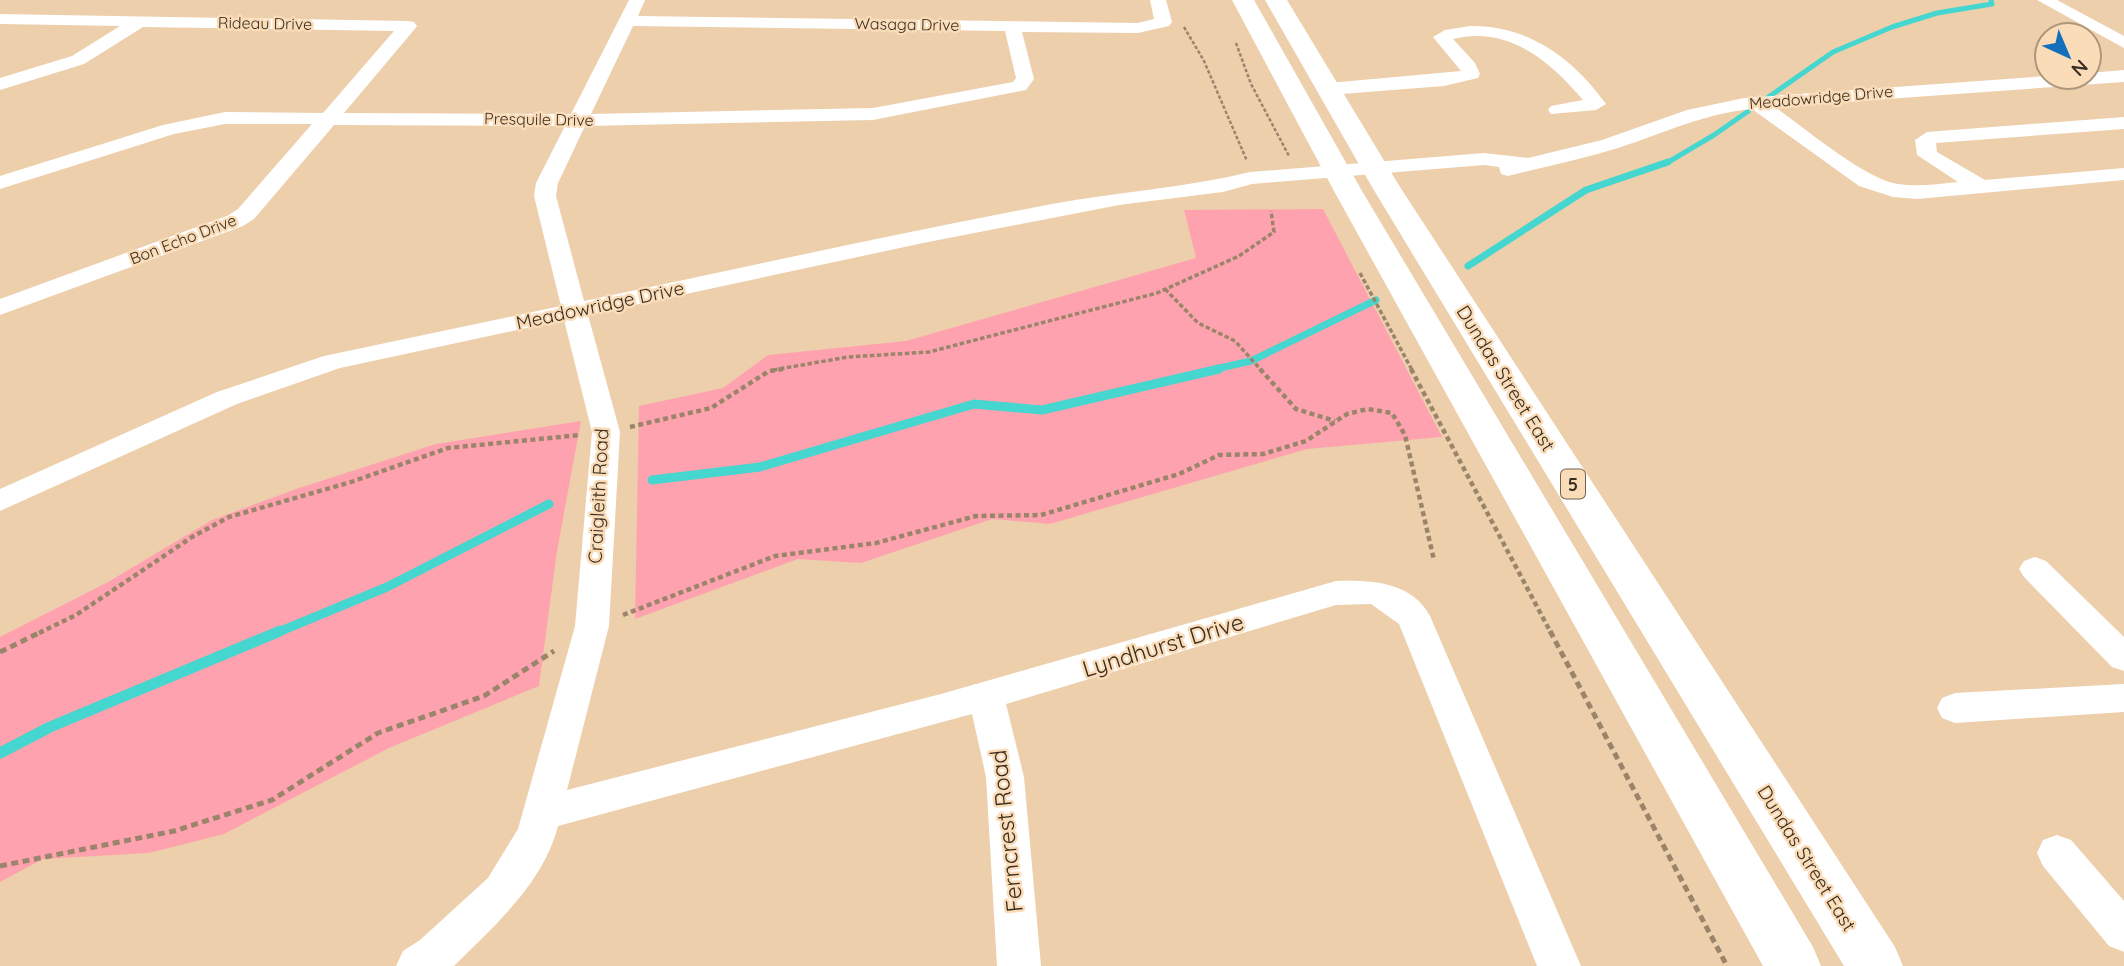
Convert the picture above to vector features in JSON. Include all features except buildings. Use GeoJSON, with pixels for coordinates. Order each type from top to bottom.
{"type":"FeatureCollection","features":[{"type":"Feature","properties":{"kind":"main road","name":"Dundas Street East"},"geometry":{"type":"LineString","coordinates":[[1242,0],[1875,966]]}},
{"type":"Feature","properties":{"kind":"main road","name":"Dundas Street East"},"geometry":{"type":"LineString","coordinates":[[1276,0],[1329,89],[1362,180],[1793,966]]}},
{"type":"Feature","properties":{"kind":"street","name":"Craigleith Road"},"geometry":{"type":"LineString","coordinates":[[418,966],[435,955],[502,891],[536,835],[593,626],[597,523],[606,432],[545,196],[547,183],[637,0]]}},
{"type":"Feature","properties":{"kind":"street"},"geometry":{"type":"LineString","coordinates":[[1158,0],[1164,13],[1163,22]]}},
{"type":"Feature","properties":{"kind":"street"},"geometry":{"type":"LineString","coordinates":[[2047,1],[2085,0]]}},
{"type":"Feature","properties":{"kind":"street"},"geometry":{"type":"LineString","coordinates":[[2047,1],[2115,33],[2124,43]]}},
{"type":"Feature","properties":{"kind":"street","name":"Rideau Drive"},"geometry":{"type":"LineString","coordinates":[[0,19],[408,26],[327,117]]}},
{"type":"Feature","properties":{"kind":"street"},"geometry":{"type":"LineString","coordinates":[[0,84],[78,60],[141,21]]}},
{"type":"Feature","properties":{"kind":"street","name":"Wasaga Drive"},"geometry":{"type":"LineString","coordinates":[[628,21],[1138,28],[1163,22]]}},
{"type":"Feature","properties":{"kind":"street","name":"Presquile Drive"},"geometry":{"type":"LineString","coordinates":[[0,183],[205,121],[251,116],[577,120],[880,113],[1012,89],[1025,79],[1012,25]]}},
{"type":"Feature","properties":{"kind":"street"},"geometry":{"type":"LineString","coordinates":[[1329,89],[1444,80],[1471,74],[1469,66],[1442,37],[1452,33],[1497,31],[1528,41],[1551,56],[1596,104],[1558,110]]}},
{"type":"Feature","properties":{"kind":"street","name":"Meadowridge Drive"},"geometry":{"type":"LineString","coordinates":[[0,501],[227,398],[282,377],[333,362],[1059,209],[1119,198],[1223,186],[1257,193],[1362,180],[1494,175],[1525,164],[1608,144],[1695,114],[1756,103],[2124,76]]}},
{"type":"Feature","properties":{"kind":"street"},"geometry":{"type":"LineString","coordinates":[[1756,103],[1867,181],[1893,190],[1917,192],[2124,174]]}},
{"type":"Feature","properties":{"kind":"street","name":"Bon Echo Drive"},"geometry":{"type":"LineString","coordinates":[[0,308],[235,221],[250,210],[327,117]]}},
{"type":"Feature","properties":{"kind":"street"},"geometry":{"type":"LineString","coordinates":[[1980,186],[1927,155],[1925,139],[1934,136],[2124,123]]}},
{"type":"Feature","properties":{"kind":"street"},"geometry":{"type":"LineString","coordinates":[[2035,569],[2124,658]]}},
{"type":"Feature","properties":{"kind":"street","name":"Lyndhurst Drive"},"geometry":{"type":"LineString","coordinates":[[542,813],[706,774],[986,697],[1336,593],[1377,592],[1413,616],[1559,966]]}},
{"type":"Feature","properties":{"kind":"street","name":"Ferncrest Road"},"geometry":{"type":"LineString","coordinates":[[986,697],[1005,777],[1019,966]]}},
{"type":"Feature","properties":{"kind":"street"},"geometry":{"type":"LineString","coordinates":[[1955,708],[2124,698]]}},
{"type":"Feature","properties":{"kind":"street"},"geometry":{"type":"LineString","coordinates":[[2057,853],[2124,932]]}},
{"type":"Feature","properties":{"kind":"path"},"geometry":{"type":"LineString","coordinates":[[1163,22],[1181,25],[1188,30],[1251,170]]}},
{"type":"Feature","properties":{"kind":"path"},"geometry":{"type":"LineString","coordinates":[[1234,36],[1251,84],[1293,161]]}},
{"type":"Feature","properties":{"kind":"path"},"geometry":{"type":"LineString","coordinates":[[0,652],[76,615],[192,537],[229,517],[351,482],[448,448],[606,432],[711,408],[769,371],[848,357],[929,352],[1165,289],[1239,256],[1274,232],[1271,211]]}},
{"type":"Feature","properties":{"kind":"path"},"geometry":{"type":"LineString","coordinates":[[1357,268],[1727,966]]}},
{"type":"Feature","properties":{"kind":"path"},"geometry":{"type":"LineString","coordinates":[[1165,289],[1198,323],[1240,346],[1296,409],[1336,421]]}},
{"type":"Feature","properties":{"kind":"path"},"geometry":{"type":"LineString","coordinates":[[0,866],[19,860],[174,831],[272,800],[378,733],[484,696],[593,626],[775,555],[876,543],[976,516],[1041,515],[1179,474],[1219,455],[1263,454],[1306,441],[1347,414],[1368,409],[1392,412],[1405,435],[1434,560]]}},
{"type":"Feature","properties":{"kind":"shaded area"},"geometry":{"type":"Polygon","coordinates":[[[1323,209],[1442,437],[1307,449],[1050,524],[992,519],[861,563],[798,559],[635,619],[639,406],[723,388],[768,355],[906,341],[1196,258],[1184,210],[1323,209]]]}},
{"type":"Feature","properties":{"kind":"shaded area"},"geometry":{"type":"Polygon","coordinates":[[[581,421],[557,551],[539,686],[389,748],[224,834],[149,853],[43,859],[0,882],[0,637],[108,582],[212,520],[299,488],[436,444],[581,421]]]}},
{"type":"Feature","properties":{"kind":"waterway"},"geometry":{"type":"LineString","coordinates":[[1665,164],[1714,135],[1833,52],[1892,27],[1937,13],[1992,4],[1991,0]]}},
{"type":"Feature","properties":{"kind":"waterway"},"geometry":{"type":"LineString","coordinates":[[1468,266],[1586,190],[1668,162]]}},
{"type":"Feature","properties":{"kind":"waterway"},"geometry":{"type":"LineString","coordinates":[[1211,370],[1251,361],[1376,300]]}},
{"type":"Feature","properties":{"kind":"waterway"},"geometry":{"type":"LineString","coordinates":[[652,480],[760,467],[974,404],[1042,410],[1219,369]]}},
{"type":"Feature","properties":{"kind":"waterway"},"geometry":{"type":"LineString","coordinates":[[276,633],[387,587],[549,504]]}},
{"type":"Feature","properties":{"kind":"waterway"},"geometry":{"type":"LineString","coordinates":[[0,753],[50,727],[280,631]]}}]}
